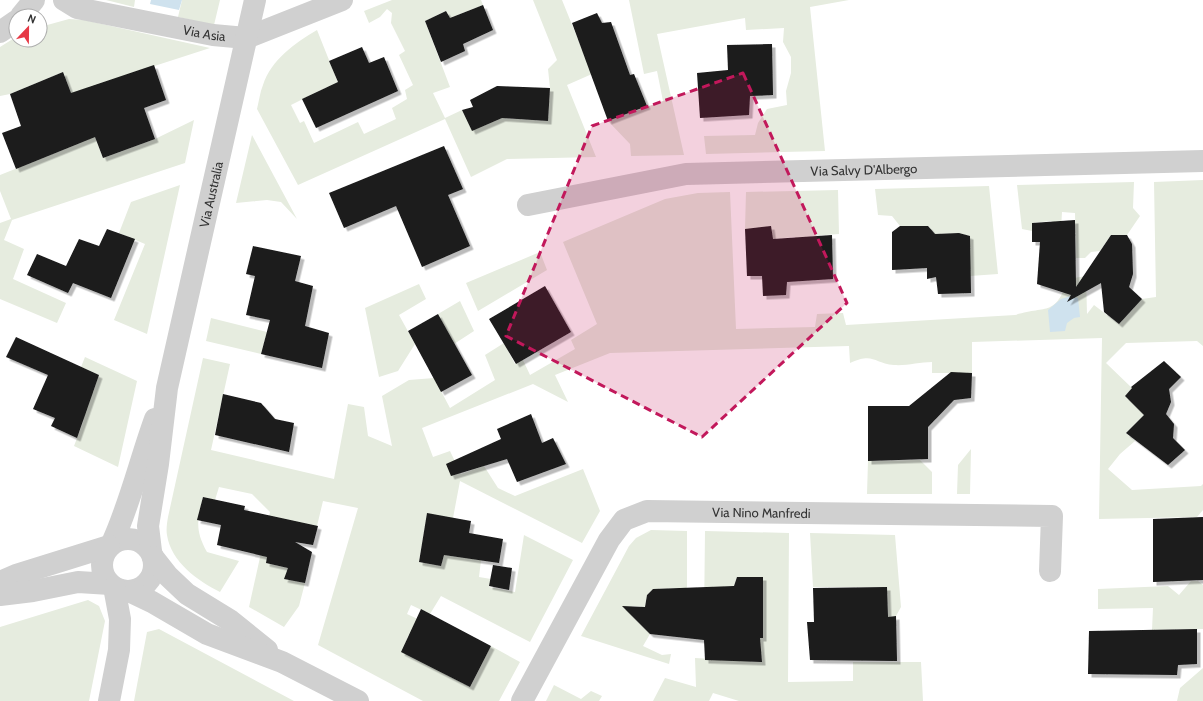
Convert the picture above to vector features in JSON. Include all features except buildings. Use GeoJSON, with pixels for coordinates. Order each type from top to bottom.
{"type":"FeatureCollection","features":[{"type":"Feature","properties":{"kind":"street"},"geometry":{"type":"LineString","coordinates":[[28,8],[34,0]]}},
{"type":"Feature","properties":{"kind":"street","name":"Via Asia"},"geometry":{"type":"LineString","coordinates":[[64,0],[77,8],[213,35],[246,38],[342,0]]}},
{"type":"Feature","properties":{"kind":"street","name":"Via Australia"},"geometry":{"type":"LineString","coordinates":[[167,388],[255,0]]}},
{"type":"Feature","properties":{"kind":"street","name":"Via Salvy D'Albergo"},"geometry":{"type":"LineString","coordinates":[[528,205],[686,174],[1203,161]]}},
{"type":"Feature","properties":{"kind":"street"},"geometry":{"type":"LineString","coordinates":[[167,388],[141,457],[119,527],[103,555],[102,566],[104,576],[207,634],[282,662],[358,701]]}},
{"type":"Feature","properties":{"kind":"street"},"geometry":{"type":"LineString","coordinates":[[0,595],[33,591],[78,582],[128,589],[152,577],[155,567],[148,526],[158,464],[167,388]]}},
{"type":"Feature","properties":{"kind":"street","name":"Via Nino Manfredi"},"geometry":{"type":"LineString","coordinates":[[522,701],[609,540],[624,520],[647,511],[1052,516],[1050,571]]}},
{"type":"Feature","properties":{"kind":"street"},"geometry":{"type":"LineString","coordinates":[[0,582],[16,575],[110,545],[120,539],[129,538],[138,540],[152,554],[168,576],[187,594],[231,621],[282,662]]}},
{"type":"Feature","properties":{"kind":"street"},"geometry":{"type":"LineString","coordinates":[[109,701],[118,650],[120,620],[128,589]]}},
{"type":"Feature","properties":{"kind":"highlighted area"},"geometry":{"type":"Polygon","coordinates":[[[743,73],[847,303],[702,437],[506,336],[592,126],[743,73]]]}},
{"type":"Feature","properties":{"kind":"shaded area"},"geometry":{"type":"Polygon","coordinates":[[[106,0],[135,0],[134,7],[106,0]]]}},
{"type":"Feature","properties":{"kind":"shaded area"},"geometry":{"type":"Polygon","coordinates":[[[182,0],[220,0],[214,25],[178,17],[182,0]]]}},
{"type":"Feature","properties":{"kind":"shaded area"},"geometry":{"type":"Polygon","coordinates":[[[392,0],[481,0],[483,5],[450,18],[446,11],[425,21],[450,87],[433,93],[445,118],[462,110],[473,130],[502,118],[548,121],[550,88],[548,69],[557,60],[533,0],[562,0],[592,74],[567,85],[596,157],[507,159],[471,177],[445,119],[298,185],[257,109],[261,91],[267,76],[285,53],[317,30],[341,90],[327,87],[291,105],[300,123],[304,121],[314,143],[358,122],[364,134],[396,119],[392,108],[407,99],[405,90],[413,85],[399,55],[405,51],[391,23],[392,13],[387,9],[380,17],[369,23],[364,11],[392,0]]]}},
{"type":"Feature","properties":{"kind":"shaded area"},"geometry":{"type":"Polygon","coordinates":[[[629,0],[849,0],[810,7],[825,151],[706,154],[704,136],[755,135],[758,123],[767,109],[787,105],[786,91],[791,73],[791,57],[783,42],[784,28],[746,30],[745,18],[657,34],[684,155],[631,156],[630,144],[608,121],[663,101],[657,71],[644,74],[629,0]]]}},
{"type":"Feature","properties":{"kind":"shaded area"},"geometry":{"type":"Polygon","coordinates":[[[69,19],[84,20],[210,48],[105,82],[91,127],[103,158],[155,139],[194,120],[185,163],[12,220],[4,240],[24,249],[13,279],[66,303],[57,323],[0,299],[0,223],[11,219],[0,191],[0,175],[73,146],[76,107],[63,72],[10,94],[0,96],[0,47],[8,42],[8,48],[48,48],[48,25],[69,19]]]}},
{"type":"Feature","properties":{"kind":"shaded area"},"geometry":{"type":"Polygon","coordinates":[[[252,135],[297,219],[281,202],[267,200],[236,203],[252,135]]]}},
{"type":"Feature","properties":{"kind":"shaded area"},"geometry":{"type":"Polygon","coordinates":[[[1203,180],[1203,346],[1197,341],[1126,343],[1106,363],[1132,388],[1125,396],[1144,415],[1126,433],[1135,441],[1120,454],[1108,469],[1132,490],[1201,486],[1203,484],[1203,510],[1197,517],[1099,519],[1102,338],[972,342],[972,373],[932,373],[932,362],[894,365],[864,358],[850,363],[849,346],[610,353],[555,375],[568,402],[533,384],[422,428],[433,457],[450,451],[461,474],[484,466],[498,488],[515,496],[583,469],[600,511],[582,543],[460,481],[453,518],[427,514],[419,562],[441,566],[444,555],[481,560],[479,577],[491,579],[489,587],[515,592],[524,535],[573,560],[530,642],[441,596],[430,614],[411,605],[407,614],[424,622],[408,636],[402,652],[470,687],[491,646],[520,662],[499,701],[423,701],[318,645],[358,508],[323,501],[317,526],[266,563],[288,568],[285,579],[305,583],[299,606],[284,627],[249,607],[270,512],[252,494],[219,487],[215,500],[203,497],[198,525],[200,538],[207,552],[239,561],[220,592],[187,570],[174,554],[170,545],[167,535],[168,517],[203,358],[230,364],[211,450],[334,479],[348,404],[364,407],[368,436],[392,446],[382,396],[409,380],[434,378],[450,408],[495,380],[485,355],[504,343],[515,364],[523,360],[530,375],[575,349],[571,340],[597,324],[563,242],[665,199],[698,193],[730,192],[736,329],[815,327],[817,314],[843,313],[846,325],[1015,315],[1049,308],[1059,299],[1068,279],[1086,276],[1087,314],[1094,305],[1119,324],[1142,299],[1156,297],[1154,182],[1203,180]]]}},
{"type":"Feature","properties":{"kind":"shaded area"},"geometry":{"type":"Polygon","coordinates":[[[1134,182],[1133,208],[1140,216],[1127,235],[1111,235],[1100,251],[1091,252],[1085,258],[1076,258],[1075,213],[1062,212],[1061,229],[1051,221],[1032,223],[1032,231],[1022,229],[1017,185],[1134,182]]]}},
{"type":"Feature","properties":{"kind":"shaded area"},"geometry":{"type":"Polygon","coordinates":[[[180,185],[147,334],[114,320],[145,244],[119,233],[131,202],[180,185]]]}},
{"type":"Feature","properties":{"kind":"shaded area"},"geometry":{"type":"Polygon","coordinates":[[[989,186],[998,274],[970,276],[969,236],[959,233],[935,234],[928,226],[900,226],[892,216],[878,215],[875,189],[989,186]]]}},
{"type":"Feature","properties":{"kind":"shaded area"},"geometry":{"type":"Polygon","coordinates":[[[838,190],[839,234],[811,236],[811,247],[796,249],[795,237],[773,239],[745,229],[746,192],[838,190]]]}},
{"type":"Feature","properties":{"kind":"shaded area"},"geometry":{"type":"Polygon","coordinates":[[[540,252],[547,270],[478,311],[466,283],[540,252]]]}},
{"type":"Feature","properties":{"kind":"shaded area"},"geometry":{"type":"Polygon","coordinates":[[[419,284],[426,299],[399,315],[415,344],[398,371],[379,377],[365,308],[419,284]]]}},
{"type":"Feature","properties":{"kind":"shaded area"},"geometry":{"type":"Polygon","coordinates":[[[460,301],[474,331],[454,344],[438,314],[460,301]]]}},
{"type":"Feature","properties":{"kind":"shaded area"},"geometry":{"type":"Polygon","coordinates":[[[211,318],[267,332],[261,354],[206,341],[211,318]]]}},
{"type":"Feature","properties":{"kind":"shaded area"},"geometry":{"type":"Polygon","coordinates":[[[85,357],[137,381],[118,467],[74,446],[84,420],[65,410],[93,392],[99,375],[81,367],[85,357]]]}},
{"type":"Feature","properties":{"kind":"shaded area"},"geometry":{"type":"Polygon","coordinates":[[[971,449],[970,494],[957,494],[958,465],[971,449]]]}},
{"type":"Feature","properties":{"kind":"shaded area"},"geometry":{"type":"Polygon","coordinates":[[[920,460],[932,472],[932,494],[867,494],[868,461],[920,460]]]}},
{"type":"Feature","properties":{"kind":"shaded area"},"geometry":{"type":"Polygon","coordinates":[[[651,530],[687,531],[687,588],[653,589],[647,595],[645,607],[632,606],[632,616],[650,634],[643,646],[662,655],[671,654],[669,664],[581,636],[629,546],[636,538],[651,530]]]}},
{"type":"Feature","properties":{"kind":"shaded area"},"geometry":{"type":"Polygon","coordinates":[[[705,531],[789,533],[788,682],[853,681],[853,662],[921,662],[923,701],[739,701],[713,693],[709,701],[653,701],[665,678],[696,687],[695,658],[762,662],[761,653],[752,639],[763,638],[763,577],[737,577],[734,586],[704,620],[705,531]]]}},
{"type":"Feature","properties":{"kind":"shaded area"},"geometry":{"type":"Polygon","coordinates":[[[810,533],[895,535],[901,607],[896,616],[888,617],[887,587],[813,587],[810,533]]]}},
{"type":"Feature","properties":{"kind":"shaded area"},"geometry":{"type":"Polygon","coordinates":[[[1191,581],[1198,581],[1203,585],[1203,629],[1152,630],[1153,608],[1098,609],[1098,589],[1168,586],[1179,595],[1191,581]]]}},
{"type":"Feature","properties":{"kind":"shaded area"},"geometry":{"type":"Polygon","coordinates":[[[88,600],[99,606],[105,621],[89,701],[0,701],[0,627],[88,600]]]}},
{"type":"Feature","properties":{"kind":"shaded area"},"geometry":{"type":"Polygon","coordinates":[[[159,629],[294,701],[134,701],[147,632],[159,629]]]}},
{"type":"Feature","properties":{"kind":"shaded area"},"geometry":{"type":"Polygon","coordinates":[[[1203,668],[1203,701],[1177,701],[1180,688],[1203,668]]]}},
{"type":"Feature","properties":{"kind":"shaded area"},"geometry":{"type":"Polygon","coordinates":[[[554,685],[581,699],[591,691],[602,696],[599,701],[546,701],[554,685]]]}},
{"type":"Feature","properties":{"kind":"water"},"geometry":{"type":"Polygon","coordinates":[[[151,0],[182,0],[179,10],[150,4],[151,0]]]}},
{"type":"Feature","properties":{"kind":"water"},"geometry":{"type":"Polygon","coordinates":[[[1071,296],[1078,298],[1080,317],[1074,318],[1067,323],[1065,331],[1050,332],[1048,310],[1061,299],[1071,296]]]}}]}
